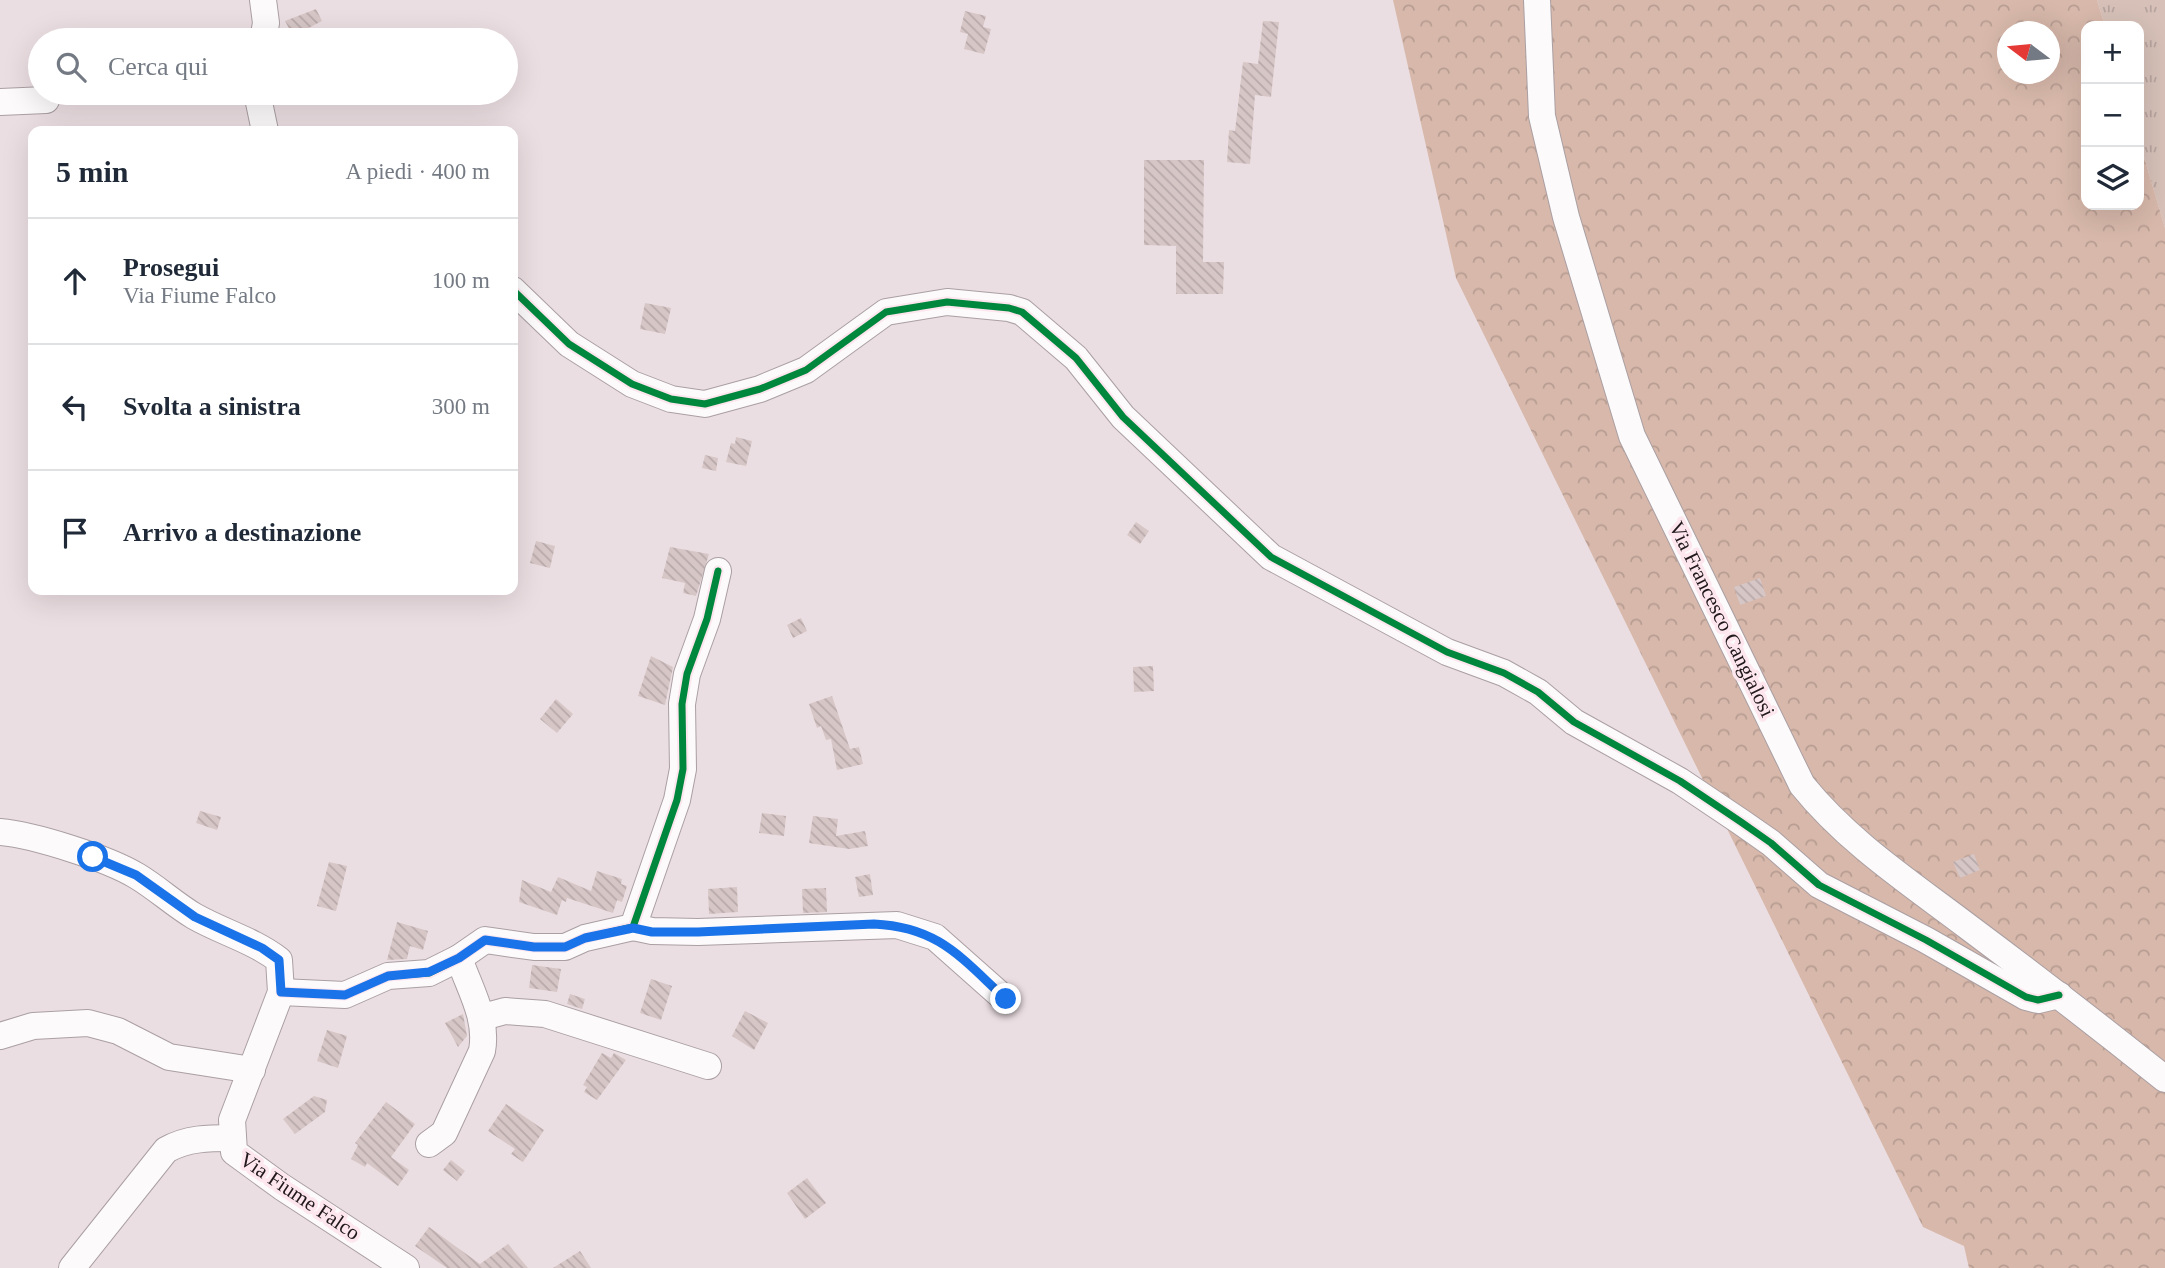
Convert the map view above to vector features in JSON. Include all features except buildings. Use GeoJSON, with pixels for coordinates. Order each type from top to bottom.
{"type":"FeatureCollection","features":[{"type":"Feature","properties":{"kind":"street"},"geometry":{"type":"LineString","coordinates":[[263,0],[265,28]]}},
{"type":"Feature","properties":{"kind":"street","name":"Via Francesco Cangialosi"},"geometry":{"type":"LineString","coordinates":[[1536,0],[1542,116],[1566,217],[1632,436],[1802,785],[1829,818],[1861,846],[2059,995],[2165,1079]]}},
{"type":"Feature","properties":{"kind":"street"},"geometry":{"type":"LineString","coordinates":[[0,102],[28,101]]}},
{"type":"Feature","properties":{"kind":"street"},"geometry":{"type":"LineString","coordinates":[[260,105],[264,126]]}},
{"type":"Feature","properties":{"kind":"street"},"geometry":{"type":"LineString","coordinates":[[518,295],[569,344],[632,384],[671,399],[705,404],[760,389],[806,370],[886,312],[947,302],[1009,308],[1022,312],[1076,358],[1123,417],[1271,557],[1447,652],[1504,673],[1538,692],[1574,722],[1690,788],[1771,843],[1819,885],[1867,912],[1926,940],[2026,997],[2038,1000],[2059,995]]}},
{"type":"Feature","properties":{"kind":"street"},"geometry":{"type":"LineString","coordinates":[[633,928],[677,800],[682,768],[682,704],[687,674],[707,619],[718,571]]}},
{"type":"Feature","properties":{"kind":"street","name":"Via Fiume Falco"},"geometry":{"type":"LineString","coordinates":[[0,832],[15,833],[93,857],[136,875],[195,917],[262,948],[279,960],[281,992],[232,1120],[234,1152],[282,1187],[406,1268]]}},
{"type":"Feature","properties":{"kind":"street"},"geometry":{"type":"LineString","coordinates":[[281,992],[345,995],[388,976],[429,972],[459,958],[485,940],[534,947],[565,947],[585,938],[633,928],[652,932],[698,932],[897,925],[935,937],[1006,999]]}},
{"type":"Feature","properties":{"kind":"street"},"geometry":{"type":"LineString","coordinates":[[429,1144],[444,1133],[482,1051],[483,1017],[459,958]]}},
{"type":"Feature","properties":{"kind":"street"},"geometry":{"type":"LineString","coordinates":[[483,1017],[505,1011],[545,1014],[708,1066]]}},
{"type":"Feature","properties":{"kind":"street"},"geometry":{"type":"LineString","coordinates":[[0,1036],[33,1026],[88,1023],[118,1031],[169,1057],[252,1070]]}},
{"type":"Feature","properties":{"kind":"street"},"geometry":{"type":"LineString","coordinates":[[72,1268],[77,1258],[166,1150],[177,1143],[204,1138],[233,1138]]}},
{"type":"Feature","properties":{"kind":"green space"},"geometry":{"type":"Polygon","coordinates":[[[1393,0],[2097,0],[2103,21],[2081,21],[2081,210],[2144,210],[2144,157],[2165,228],[2165,1268],[1969,1268],[1964,1246],[1923,1227],[1456,278],[1393,0]]]}},
{"type":"Feature","properties":{"kind":"green space"},"geometry":{"type":"Polygon","coordinates":[[[2097,0],[2165,0],[2165,228],[2144,157],[2144,21],[2103,21],[2097,0]]]}},
{"type":"Feature","properties":{"kind":"cycle path"},"geometry":{"type":"LineString","coordinates":[[518,295],[569,344],[632,384],[671,399],[705,404],[760,389],[806,370],[886,312],[947,302],[1009,308],[1022,312],[1076,358],[1123,417],[1271,557],[1447,652],[1504,673],[1538,692],[1574,722],[1680,781],[1741,822],[1771,843],[1819,885],[1926,940],[2026,997],[2038,1000],[2059,995]]}},
{"type":"Feature","properties":{"kind":"cycle path"},"geometry":{"type":"LineString","coordinates":[[281,992],[345,995],[388,976],[429,973],[459,958],[485,940],[534,947],[565,947],[585,938],[633,927],[677,800],[683,769],[682,704],[687,674],[707,619],[718,571]]}},
{"type":"Feature","properties":{"kind":"route"},"geometry":{"type":"LineString","coordinates":[[93,857],[136,875],[195,917],[262,948],[279,960],[281,992],[345,995],[388,976],[429,972],[442,967],[485,940],[534,947],[565,947],[585,938],[633,928],[652,932],[698,932],[874,924],[897,925],[935,937],[1006,999]]}}]}
